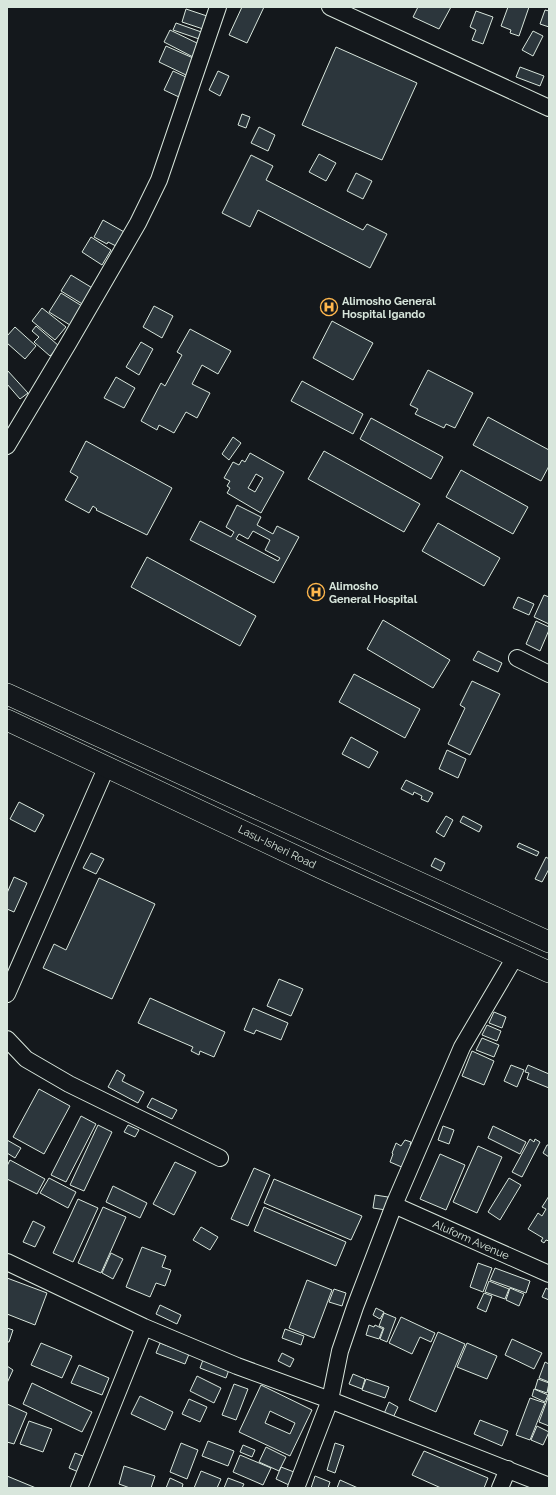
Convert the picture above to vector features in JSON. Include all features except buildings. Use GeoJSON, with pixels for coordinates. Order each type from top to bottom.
{"type":"FeatureCollection","features":[{"type":"Feature","properties":{"kind":"main road"},"geometry":{"type":"LineString","coordinates":[[7,694],[549,942]]}},
{"type":"Feature","properties":{"kind":"main road","name":"Lasu-Isheri Road"},"geometry":{"type":"LineString","coordinates":[[7,720],[321,868],[549,972]]}},
{"type":"Feature","properties":{"kind":"street"},"geometry":{"type":"LineString","coordinates":[[7,446],[138,223],[159,180],[218,7]]}},
{"type":"Feature","properties":{"kind":"street"},"geometry":{"type":"LineString","coordinates":[[330,7],[549,108]]}},
{"type":"Feature","properties":{"kind":"street"},"geometry":{"type":"LineString","coordinates":[[517,658],[549,674]]}},
{"type":"Feature","properties":{"kind":"street"},"geometry":{"type":"LineString","coordinates":[[7,994],[107,766]]}},
{"type":"Feature","properties":{"kind":"street"},"geometry":{"type":"LineString","coordinates":[[296,1488],[330,1400],[340,1351],[354,1307],[394,1206],[462,1047],[515,957]]}},
{"type":"Feature","properties":{"kind":"street"},"geometry":{"type":"LineString","coordinates":[[9,1045],[26,1059],[69,1084],[220,1158]]}},
{"type":"Feature","properties":{"kind":"street","name":"Aluform Avenue"},"geometry":{"type":"LineString","coordinates":[[394,1206],[549,1274]]}},
{"type":"Feature","properties":{"kind":"street"},"geometry":{"type":"LineString","coordinates":[[7,1262],[144,1327],[237,1366],[330,1400],[549,1486]]}},
{"type":"Feature","properties":{"kind":"street"},"geometry":{"type":"LineString","coordinates":[[79,1488],[144,1327]]}},
{"type":"Feature","properties":{"kind":"street"},"geometry":{"type":"LineString","coordinates":[[500,1488],[508,1469]]}},
{"type":"Feature","properties":{"kind":"place","name":"Alimosho General Hospital Igando"},"geometry":{"type":"Point","coordinates":[329,307]}},
{"type":"Feature","properties":{"kind":"place","name":"Alimosho General Hospital"},"geometry":{"type":"Point","coordinates":[316,592]}}]}
